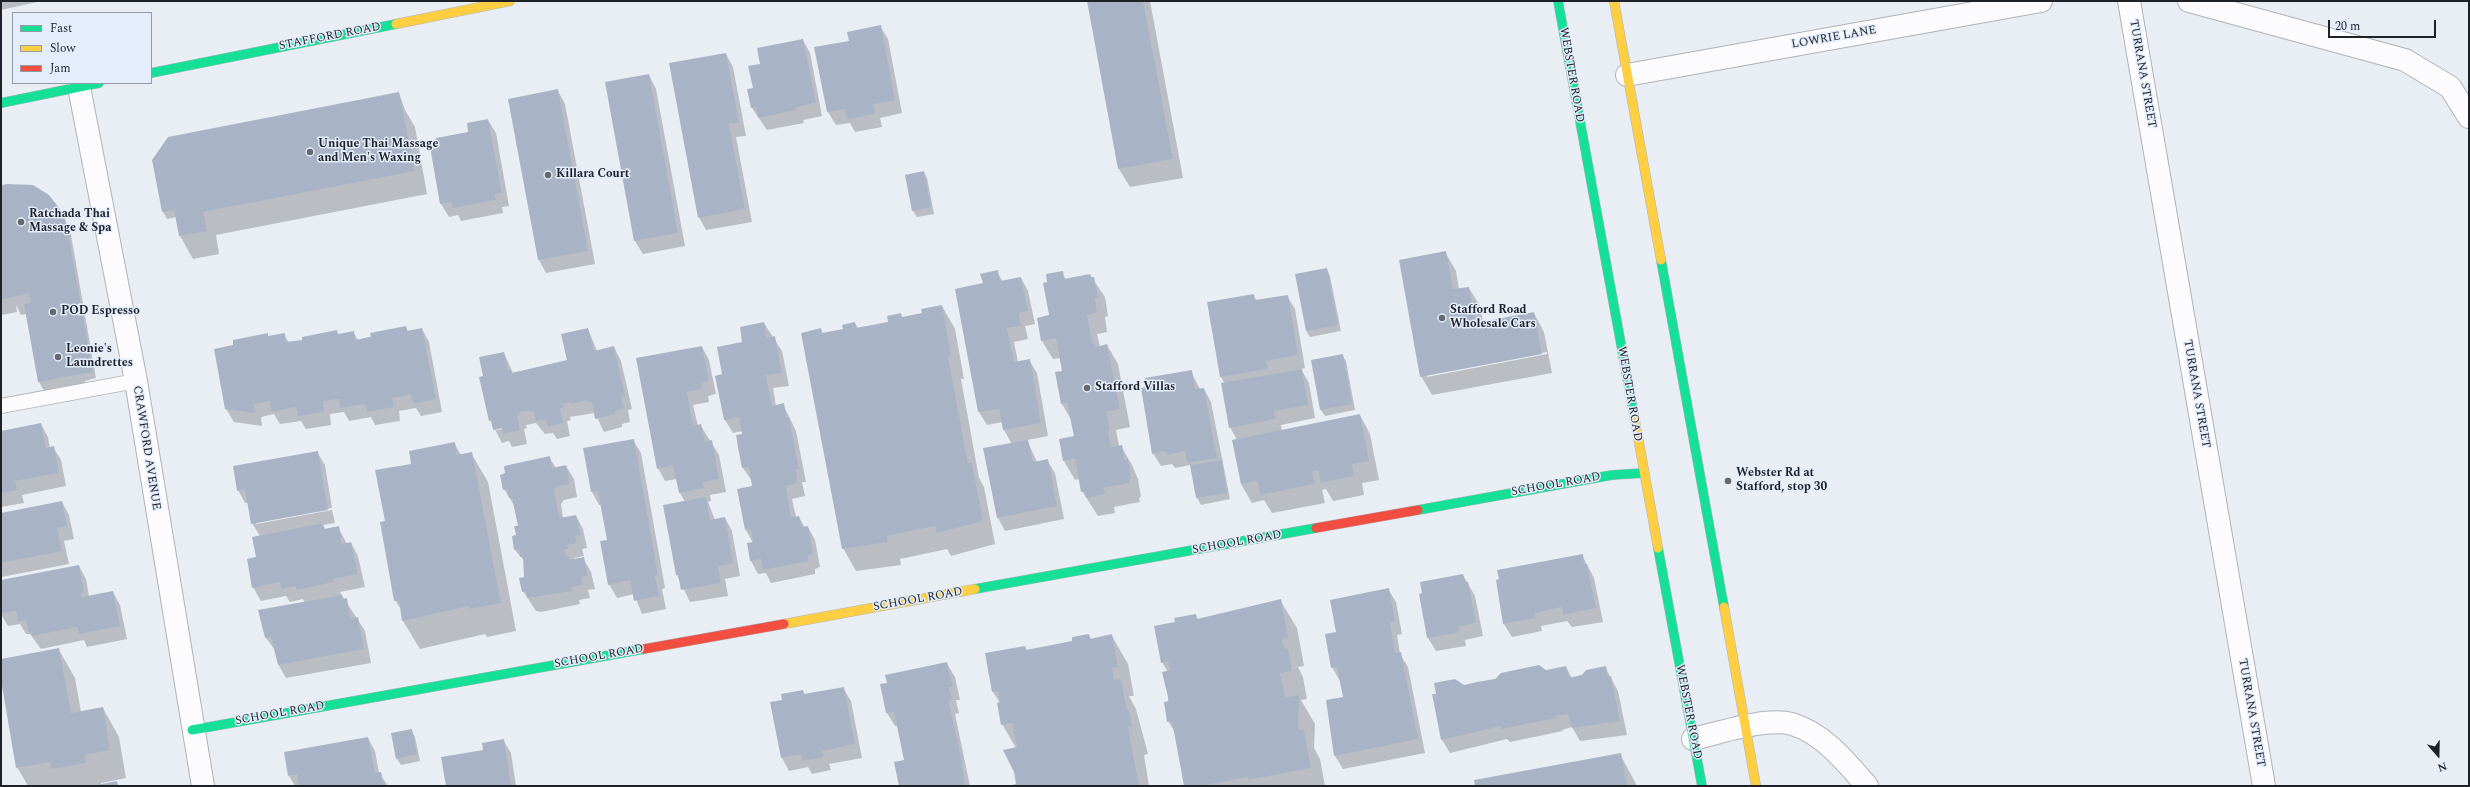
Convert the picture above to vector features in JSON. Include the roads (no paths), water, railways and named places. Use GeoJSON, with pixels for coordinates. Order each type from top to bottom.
{"type":"FeatureCollection","features":[{"type":"Feature","properties":{"kind":"main road","name":"STAFFORD ROAD"},"geometry":{"type":"LineString","coordinates":[[152,72],[510,1]]}},
{"type":"Feature","properties":{"kind":"main road","name":"WEBSTER ROAD"},"geometry":{"type":"LineString","coordinates":[[1558,1],[1702,786]]}},
{"type":"Feature","properties":{"kind":"main road"},"geometry":{"type":"LineString","coordinates":[[1614,1],[1756,786]]}},
{"type":"Feature","properties":{"kind":"main road"},"geometry":{"type":"LineString","coordinates":[[1,103],[89,85]]}},
{"type":"Feature","properties":{"kind":"main road","name":"SCHOOL ROAD"},"geometry":{"type":"LineString","coordinates":[[192,730],[1612,475],[1644,473]]}},
{"type":"Feature","properties":{"kind":"street","name":"LOWRIE LANE"},"geometry":{"type":"LineString","coordinates":[[1627,75],[2041,1]]}},
{"type":"Feature","properties":{"kind":"street","name":"TURRANA STREET"},"geometry":{"type":"LineString","coordinates":[[2129,1],[2264,786]]}},
{"type":"Feature","properties":{"kind":"street"},"geometry":{"type":"LineString","coordinates":[[2189,1],[2405,60],[2450,87],[2469,117]]}},
{"type":"Feature","properties":{"kind":"street","name":"CRAWFORD AVENUE"},"geometry":{"type":"LineString","coordinates":[[89,85],[192,730],[203,786]]}},
{"type":"Feature","properties":{"kind":"street"},"geometry":{"type":"LineString","coordinates":[[1693,739],[1746,727],[1778,723],[1792,724],[1808,731],[1843,759],[1867,786]]}},
{"type":"Feature","properties":{"kind":"lane"},"geometry":{"type":"LineString","coordinates":[[1,406],[136,381]]}},
{"type":"Feature","properties":{"kind":"place","name":"Unique Thai Massage and Men's Waxing"},"geometry":{"type":"Point","coordinates":[310,152]}},
{"type":"Feature","properties":{"kind":"place","name":"Killara Court"},"geometry":{"type":"Point","coordinates":[548,175]}},
{"type":"Feature","properties":{"kind":"place","name":"Ratchada Thai Massage & Spa"},"geometry":{"type":"Point","coordinates":[21,222]}},
{"type":"Feature","properties":{"kind":"place","name":"POD Espresso"},"geometry":{"type":"Point","coordinates":[53,312]}},
{"type":"Feature","properties":{"kind":"place","name":"Stafford Road Wholesale Cars"},"geometry":{"type":"Point","coordinates":[1442,318]}},
{"type":"Feature","properties":{"kind":"place","name":"Leonie's Laundrettes"},"geometry":{"type":"Point","coordinates":[58,357]}},
{"type":"Feature","properties":{"kind":"place","name":"Stafford Villas"},"geometry":{"type":"Point","coordinates":[1087,388]}},
{"type":"Feature","properties":{"kind":"place","name":"Webster Rd at Stafford, stop 30"},"geometry":{"type":"Point","coordinates":[1728,481]}}]}
